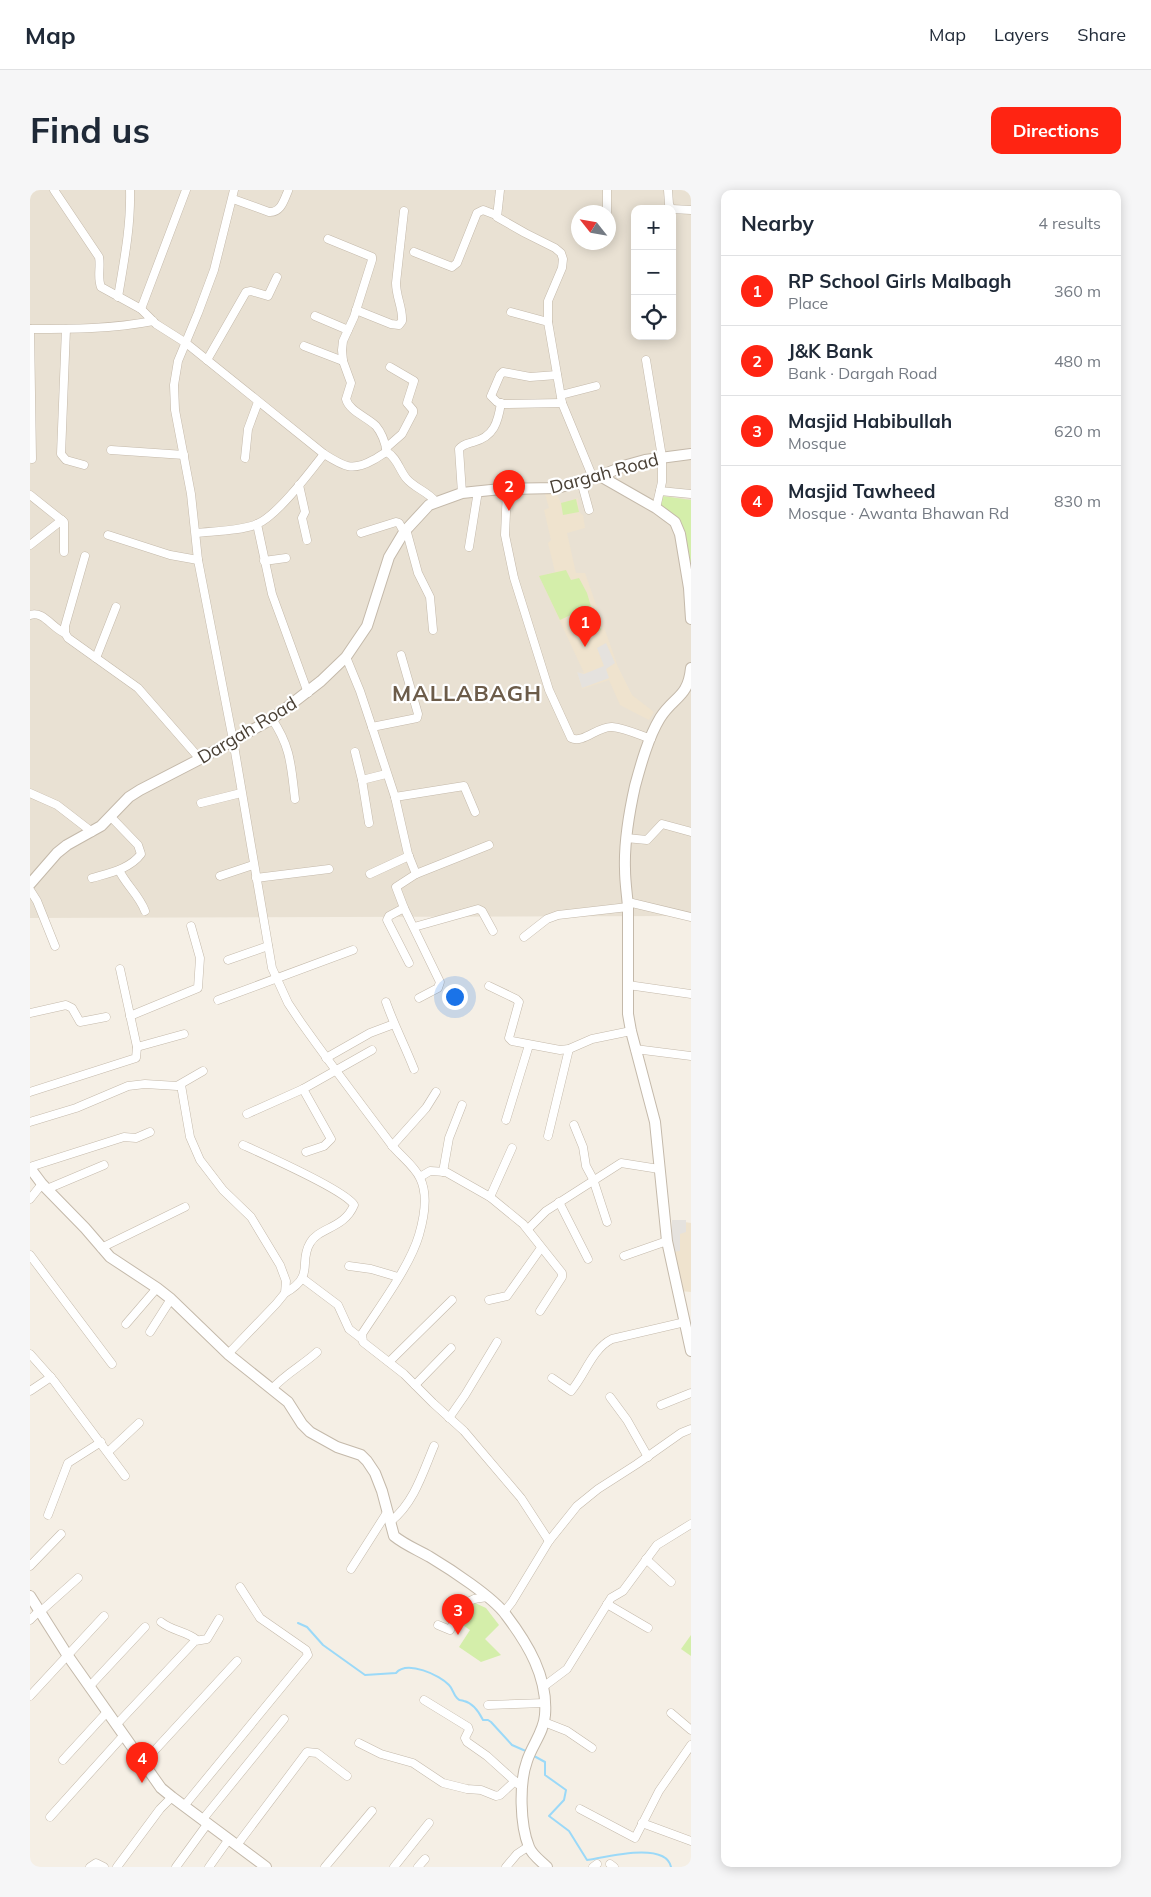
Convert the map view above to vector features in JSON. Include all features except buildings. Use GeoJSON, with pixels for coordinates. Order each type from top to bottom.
{"type":"FeatureCollection","features":[{"type":"Feature","properties":{"kind":"street"},"geometry":{"type":"LineString","coordinates":[[54,190],[99,257],[100,287],[141,309],[153,321],[186,343],[337,463],[352,468],[362,466],[386,450],[402,434],[413,413],[413,410],[407,403],[414,381],[390,367]]}},
{"type":"Feature","properties":{"kind":"street"},"geometry":{"type":"LineString","coordinates":[[118,297],[128,235],[130,190]]}},
{"type":"Feature","properties":{"kind":"street"},"geometry":{"type":"LineString","coordinates":[[141,309],[186,190]]}},
{"type":"Feature","properties":{"kind":"street"},"geometry":{"type":"LineString","coordinates":[[234,190],[214,270],[178,361],[174,385],[175,410],[192,494],[198,560],[233,740],[268,946],[276,979],[288,1003],[326,1058],[392,1146],[420,1177],[424,1194],[419,1234],[414,1249],[362,1334],[362,1339]]}},
{"type":"Feature","properties":{"kind":"street"},"geometry":{"type":"LineString","coordinates":[[607,190],[607,205]]}},
{"type":"Feature","properties":{"kind":"street"},"geometry":{"type":"LineString","coordinates":[[668,190],[669,205]]}},
{"type":"Feature","properties":{"kind":"street"},"geometry":{"type":"LineString","coordinates":[[233,199],[275,212],[280,209],[288,191]]}},
{"type":"Feature","properties":{"kind":"street"},"geometry":{"type":"LineString","coordinates":[[496,214],[498,192]]}},
{"type":"Feature","properties":{"kind":"street"},"geometry":{"type":"LineString","coordinates":[[676,209],[691,210]]}},
{"type":"Feature","properties":{"kind":"street"},"geometry":{"type":"LineString","coordinates":[[414,252],[450,267],[455,266],[477,213],[483,210],[496,214],[561,253],[563,259],[562,268],[548,301],[548,322],[556,357],[557,375],[562,399],[596,477],[656,508],[676,522],[690,588],[691,619]]}},
{"type":"Feature","properties":{"kind":"street"},"geometry":{"type":"LineString","coordinates":[[356,310],[394,325],[399,325],[402,321],[402,310],[396,293],[396,283],[404,212]]}},
{"type":"Feature","properties":{"kind":"street"},"geometry":{"type":"LineString","coordinates":[[328,239],[372,258],[342,350],[343,361],[351,383],[346,402],[376,426],[380,431],[386,450],[395,459],[408,480],[430,495],[435,501]]}},
{"type":"Feature","properties":{"kind":"street"},"geometry":{"type":"LineString","coordinates":[[207,360],[246,292],[251,291],[268,296],[277,277]]}},
{"type":"Feature","properties":{"kind":"street"},"geometry":{"type":"LineString","coordinates":[[511,312],[548,322]]}},
{"type":"Feature","properties":{"kind":"street"},"geometry":{"type":"LineString","coordinates":[[316,316],[348,330]]}},
{"type":"Feature","properties":{"kind":"street"},"geometry":{"type":"LineString","coordinates":[[32,459],[30,329],[114,327],[153,321]]}},
{"type":"Feature","properties":{"kind":"street"},"geometry":{"type":"LineString","coordinates":[[66,329],[61,454],[66,460],[84,464]]}},
{"type":"Feature","properties":{"kind":"street"},"geometry":{"type":"LineString","coordinates":[[304,346],[343,361]]}},
{"type":"Feature","properties":{"kind":"street"},"geometry":{"type":"LineString","coordinates":[[646,360],[663,471],[656,508]]}},
{"type":"Feature","properties":{"kind":"street"},"geometry":{"type":"LineString","coordinates":[[557,375],[530,377],[503,372],[491,396],[500,403],[562,399],[596,386]]}},
{"type":"Feature","properties":{"kind":"street"},"geometry":{"type":"LineString","coordinates":[[245,458],[248,429],[258,402]]}},
{"type":"Feature","properties":{"kind":"street"},"geometry":{"type":"LineString","coordinates":[[462,493],[459,450],[462,446],[481,440],[494,430],[498,420],[500,403]]}},
{"type":"Feature","properties":{"kind":"street"},"geometry":{"type":"LineString","coordinates":[[111,450],[184,455]]}},
{"type":"Feature","properties":{"kind":"street"},"geometry":{"type":"LineString","coordinates":[[196,533],[243,528],[265,520],[299,486],[324,454]]}},
{"type":"Feature","properties":{"kind":"street","name":"Dargah Road"},"geometry":{"type":"LineString","coordinates":[[30,884],[46,864],[66,845],[92,832],[140,790],[272,719],[308,693],[346,657],[367,626],[384,568],[395,546],[424,509],[435,501],[462,493],[478,491],[549,488],[596,477],[627,465],[662,457],[691,454]]}},
{"type":"Feature","properties":{"kind":"street"},"geometry":{"type":"LineString","coordinates":[[580,481],[589,510]]}},
{"type":"Feature","properties":{"kind":"street"},"geometry":{"type":"LineString","coordinates":[[299,486],[305,512],[302,518],[307,540]]}},
{"type":"Feature","properties":{"kind":"street"},"geometry":{"type":"LineString","coordinates":[[507,489],[505,535],[514,578],[551,697],[571,738],[576,740],[603,728],[612,727],[651,739]]}},
{"type":"Feature","properties":{"kind":"street"},"geometry":{"type":"LineString","coordinates":[[470,546],[478,491]]}},
{"type":"Feature","properties":{"kind":"street"},"geometry":{"type":"LineString","coordinates":[[660,491],[691,494]]}},
{"type":"Feature","properties":{"kind":"street"},"geometry":{"type":"LineString","coordinates":[[30,495],[62,520],[65,528],[64,552]]}},
{"type":"Feature","properties":{"kind":"street"},"geometry":{"type":"LineString","coordinates":[[30,545],[62,520]]}},
{"type":"Feature","properties":{"kind":"street"},"geometry":{"type":"LineString","coordinates":[[362,533],[396,522],[405,531],[418,573],[430,597],[433,630]]}},
{"type":"Feature","properties":{"kind":"street"},"geometry":{"type":"LineString","coordinates":[[257,524],[264,561],[282,625],[308,693]]}},
{"type":"Feature","properties":{"kind":"street"},"geometry":{"type":"LineString","coordinates":[[108,535],[153,550],[198,560]]}},
{"type":"Feature","properties":{"kind":"street"},"geometry":{"type":"LineString","coordinates":[[65,633],[65,626],[85,556]]}},
{"type":"Feature","properties":{"kind":"street"},"geometry":{"type":"LineString","coordinates":[[264,561],[286,558]]}},
{"type":"Feature","properties":{"kind":"street"},"geometry":{"type":"LineString","coordinates":[[96,658],[116,607]]}},
{"type":"Feature","properties":{"kind":"street"},"geometry":{"type":"LineString","coordinates":[[30,614],[41,615],[65,633],[68,638],[138,688],[200,759]]}},
{"type":"Feature","properties":{"kind":"street"},"geometry":{"type":"LineString","coordinates":[[372,727],[417,718],[418,714],[401,655]]}},
{"type":"Feature","properties":{"kind":"street"},"geometry":{"type":"LineString","coordinates":[[346,657],[372,727],[394,797],[409,856],[416,874]]}},
{"type":"Feature","properties":{"kind":"street"},"geometry":{"type":"LineString","coordinates":[[691,668],[689,686],[668,707],[659,720],[635,786],[626,838],[625,870],[628,904],[628,1014],[635,1049],[655,1122],[668,1241],[691,1352]]}},
{"type":"Feature","properties":{"kind":"street"},"geometry":{"type":"LineString","coordinates":[[272,719],[286,742],[295,799]]}},
{"type":"Feature","properties":{"kind":"street"},"geometry":{"type":"LineString","coordinates":[[355,752],[369,823]]}},
{"type":"Feature","properties":{"kind":"street"},"geometry":{"type":"LineString","coordinates":[[362,780],[386,774]]}},
{"type":"Feature","properties":{"kind":"street"},"geometry":{"type":"LineString","coordinates":[[394,797],[464,786],[475,812]]}},
{"type":"Feature","properties":{"kind":"street"},"geometry":{"type":"LineString","coordinates":[[30,793],[57,805],[92,832]]}},
{"type":"Feature","properties":{"kind":"street"},"geometry":{"type":"LineString","coordinates":[[201,803],[242,793]]}},
{"type":"Feature","properties":{"kind":"street"},"geometry":{"type":"LineString","coordinates":[[92,878],[119,870],[137,859],[141,854],[124,829],[111,817]]}},
{"type":"Feature","properties":{"kind":"street"},"geometry":{"type":"LineString","coordinates":[[626,838],[647,840],[662,824],[691,832]]}},
{"type":"Feature","properties":{"kind":"street"},"geometry":{"type":"LineString","coordinates":[[419,998],[440,986],[396,887],[416,874],[488,845]]}},
{"type":"Feature","properties":{"kind":"street"},"geometry":{"type":"LineString","coordinates":[[370,874],[409,856]]}},
{"type":"Feature","properties":{"kind":"street"},"geometry":{"type":"LineString","coordinates":[[220,876],[253,865]]}},
{"type":"Feature","properties":{"kind":"street"},"geometry":{"type":"LineString","coordinates":[[256,878],[329,869]]}},
{"type":"Feature","properties":{"kind":"street"},"geometry":{"type":"LineString","coordinates":[[119,870],[124,881],[142,902],[145,911]]}},
{"type":"Feature","properties":{"kind":"street"},"geometry":{"type":"LineString","coordinates":[[30,890],[37,901],[55,946]]}},
{"type":"Feature","properties":{"kind":"street"},"geometry":{"type":"LineString","coordinates":[[524,937],[547,919],[558,915],[628,904],[691,918]]}},
{"type":"Feature","properties":{"kind":"street"},"geometry":{"type":"LineString","coordinates":[[404,908],[388,916],[387,920],[409,963]]}},
{"type":"Feature","properties":{"kind":"street"},"geometry":{"type":"LineString","coordinates":[[414,927],[478,909],[482,911],[493,931]]}},
{"type":"Feature","properties":{"kind":"street"},"geometry":{"type":"LineString","coordinates":[[130,1016],[198,988],[200,958],[191,926]]}},
{"type":"Feature","properties":{"kind":"street"},"geometry":{"type":"LineString","coordinates":[[228,960],[268,946]]}},
{"type":"Feature","properties":{"kind":"street"},"geometry":{"type":"LineString","coordinates":[[218,1000],[353,950]]}},
{"type":"Feature","properties":{"kind":"street"},"geometry":{"type":"LineString","coordinates":[[30,1092],[134,1059],[137,1055],[137,1047],[120,969]]}},
{"type":"Feature","properties":{"kind":"street"},"geometry":{"type":"LineString","coordinates":[[628,985],[691,994]]}},
{"type":"Feature","properties":{"kind":"street"},"geometry":{"type":"LineString","coordinates":[[489,986],[518,1000],[509,1038],[512,1041],[569,1049],[592,1039],[631,1032]]}},
{"type":"Feature","properties":{"kind":"street"},"geometry":{"type":"LineString","coordinates":[[386,1002],[414,1069]]}},
{"type":"Feature","properties":{"kind":"street"},"geometry":{"type":"LineString","coordinates":[[30,1013],[66,1004],[72,1008],[80,1022],[106,1017]]}},
{"type":"Feature","properties":{"kind":"street"},"geometry":{"type":"LineString","coordinates":[[326,1058],[370,1033],[394,1024]]}},
{"type":"Feature","properties":{"kind":"street"},"geometry":{"type":"LineString","coordinates":[[137,1047],[184,1034]]}},
{"type":"Feature","properties":{"kind":"street"},"geometry":{"type":"LineString","coordinates":[[506,1120],[530,1045]]}},
{"type":"Feature","properties":{"kind":"street"},"geometry":{"type":"LineString","coordinates":[[548,1136],[554,1119],[569,1049]]}},
{"type":"Feature","properties":{"kind":"street"},"geometry":{"type":"LineString","coordinates":[[635,1049],[691,1056]]}},
{"type":"Feature","properties":{"kind":"street"},"geometry":{"type":"LineString","coordinates":[[247,1114],[303,1090],[372,1050]]}},
{"type":"Feature","properties":{"kind":"street"},"geometry":{"type":"LineString","coordinates":[[30,1122],[76,1108],[128,1086],[145,1084],[174,1087],[181,1085],[203,1071]]}},
{"type":"Feature","properties":{"kind":"street"},"geometry":{"type":"LineString","coordinates":[[181,1085],[188,1128],[200,1160],[222,1190],[252,1217],[280,1265],[286,1281],[285,1293]]}},
{"type":"Feature","properties":{"kind":"street"},"geometry":{"type":"LineString","coordinates":[[303,1090],[331,1139],[324,1146],[306,1152]]}},
{"type":"Feature","properties":{"kind":"street"},"geometry":{"type":"LineString","coordinates":[[392,1146],[426,1108],[436,1092]]}},
{"type":"Feature","properties":{"kind":"street"},"geometry":{"type":"LineString","coordinates":[[443,1172],[448,1138],[462,1105]]}},
{"type":"Feature","properties":{"kind":"street"},"geometry":{"type":"LineString","coordinates":[[574,1125],[581,1142],[586,1166],[593,1179],[607,1222]]}},
{"type":"Feature","properties":{"kind":"street"},"geometry":{"type":"LineString","coordinates":[[150,1132],[136,1138],[124,1136],[30,1167],[45,1187],[85,1228],[110,1258],[171,1299],[228,1354],[288,1402],[302,1424],[310,1432],[338,1447],[361,1455],[367,1461],[375,1474],[394,1536],[431,1558],[504,1612],[530,1648],[543,1687],[545,1703],[544,1722],[518,1784],[529,1846],[546,1867]]}},
{"type":"Feature","properties":{"kind":"street"},"geometry":{"type":"LineString","coordinates":[[228,1354],[285,1293],[299,1284],[310,1243],[315,1236],[338,1225],[352,1211],[354,1205],[348,1199],[315,1180],[243,1144]]}},
{"type":"Feature","properties":{"kind":"street"},"geometry":{"type":"LineString","coordinates":[[490,1198],[512,1148]]}},
{"type":"Feature","properties":{"kind":"street"},"geometry":{"type":"LineString","coordinates":[[528,1230],[541,1215],[559,1202],[621,1163],[659,1169]]}},
{"type":"Feature","properties":{"kind":"street"},"geometry":{"type":"LineString","coordinates":[[30,1199],[45,1187],[104,1164]]}},
{"type":"Feature","properties":{"kind":"street"},"geometry":{"type":"LineString","coordinates":[[420,1177],[430,1170],[443,1172],[490,1198],[528,1230],[562,1273],[562,1277],[540,1310]]}},
{"type":"Feature","properties":{"kind":"street"},"geometry":{"type":"LineString","coordinates":[[559,1202],[588,1259]]}},
{"type":"Feature","properties":{"kind":"street"},"geometry":{"type":"LineString","coordinates":[[101,1248],[185,1207]]}},
{"type":"Feature","properties":{"kind":"street"},"geometry":{"type":"LineString","coordinates":[[624,1256],[668,1241]]}},
{"type":"Feature","properties":{"kind":"street"},"geometry":{"type":"LineString","coordinates":[[489,1300],[507,1296],[541,1248]]}},
{"type":"Feature","properties":{"kind":"street"},"geometry":{"type":"LineString","coordinates":[[30,1255],[112,1364]]}},
{"type":"Feature","properties":{"kind":"street"},"geometry":{"type":"LineString","coordinates":[[349,1266],[371,1269],[398,1277]]}},
{"type":"Feature","properties":{"kind":"street"},"geometry":{"type":"LineString","coordinates":[[302,1278],[338,1305],[350,1329],[415,1385],[464,1431],[516,1491],[549,1541]]}},
{"type":"Feature","properties":{"kind":"street"},"geometry":{"type":"LineString","coordinates":[[126,1324],[157,1288]]}},
{"type":"Feature","properties":{"kind":"street"},"geometry":{"type":"LineString","coordinates":[[150,1332],[171,1299]]}},
{"type":"Feature","properties":{"kind":"street"},"geometry":{"type":"LineString","coordinates":[[389,1362],[452,1300]]}},
{"type":"Feature","properties":{"kind":"street"},"geometry":{"type":"LineString","coordinates":[[552,1378],[571,1391],[605,1342],[684,1322]]}},
{"type":"Feature","properties":{"kind":"street"},"geometry":{"type":"LineString","coordinates":[[449,1418],[497,1342]]}},
{"type":"Feature","properties":{"kind":"street"},"geometry":{"type":"LineString","coordinates":[[415,1385],[451,1348]]}},
{"type":"Feature","properties":{"kind":"street"},"geometry":{"type":"LineString","coordinates":[[272,1389],[317,1352]]}},
{"type":"Feature","properties":{"kind":"street"},"geometry":{"type":"LineString","coordinates":[[30,1354],[50,1377],[125,1476]]}},
{"type":"Feature","properties":{"kind":"street"},"geometry":{"type":"LineString","coordinates":[[30,1391],[50,1377]]}},
{"type":"Feature","properties":{"kind":"street"},"geometry":{"type":"LineString","coordinates":[[661,1405],[691,1393]]}},
{"type":"Feature","properties":{"kind":"street"},"geometry":{"type":"LineString","coordinates":[[610,1398],[634,1432],[648,1457]]}},
{"type":"Feature","properties":{"kind":"street"},"geometry":{"type":"LineString","coordinates":[[108,1452],[139,1423]]}},
{"type":"Feature","properties":{"kind":"street"},"geometry":{"type":"LineString","coordinates":[[504,1612],[549,1541],[587,1496],[648,1457],[681,1433],[691,1429]]}},
{"type":"Feature","properties":{"kind":"street"},"geometry":{"type":"LineString","coordinates":[[48,1515],[68,1463],[100,1442]]}},
{"type":"Feature","properties":{"kind":"street"},"geometry":{"type":"LineString","coordinates":[[351,1569],[389,1516],[403,1509],[415,1490],[434,1446]]}},
{"type":"Feature","properties":{"kind":"street"},"geometry":{"type":"LineString","coordinates":[[543,1687],[567,1669],[607,1604],[614,1595],[623,1592],[657,1545],[691,1524]]}},
{"type":"Feature","properties":{"kind":"street"},"geometry":{"type":"LineString","coordinates":[[30,1566],[61,1534]]}},
{"type":"Feature","properties":{"kind":"street"},"geometry":{"type":"LineString","coordinates":[[646,1559],[670,1582]]}},
{"type":"Feature","properties":{"kind":"street"},"geometry":{"type":"LineString","coordinates":[[30,1620],[78,1578]]}},
{"type":"Feature","properties":{"kind":"street"},"geometry":{"type":"LineString","coordinates":[[184,1806],[308,1655],[306,1650],[260,1618],[240,1587]]}},
{"type":"Feature","properties":{"kind":"street"},"geometry":{"type":"LineString","coordinates":[[30,1596],[68,1656],[161,1788],[265,1867]]}},
{"type":"Feature","properties":{"kind":"street"},"geometry":{"type":"LineString","coordinates":[[438,1625],[450,1630],[462,1605],[474,1599],[487,1598]]}},
{"type":"Feature","properties":{"kind":"street"},"geometry":{"type":"LineString","coordinates":[[607,1604],[648,1628]]}},
{"type":"Feature","properties":{"kind":"street"},"geometry":{"type":"LineString","coordinates":[[30,1696],[104,1616]]}},
{"type":"Feature","properties":{"kind":"street"},"geometry":{"type":"LineString","coordinates":[[116,1725],[197,1640],[207,1639],[220,1620]]}},
{"type":"Feature","properties":{"kind":"street"},"geometry":{"type":"LineString","coordinates":[[162,1622],[168,1627],[190,1634],[197,1640]]}},
{"type":"Feature","properties":{"kind":"street"},"geometry":{"type":"LineString","coordinates":[[90,1687],[145,1627]]}},
{"type":"Feature","properties":{"kind":"street"},"geometry":{"type":"LineString","coordinates":[[144,1762],[237,1661]]}},
{"type":"Feature","properties":{"kind":"street"},"geometry":{"type":"LineString","coordinates":[[424,1700],[468,1727],[469,1730],[465,1738],[467,1742],[487,1756],[518,1784]]}},
{"type":"Feature","properties":{"kind":"street"},"geometry":{"type":"LineString","coordinates":[[488,1705],[545,1703]]}},
{"type":"Feature","properties":{"kind":"street"},"geometry":{"type":"LineString","coordinates":[[63,1760],[107,1712]]}},
{"type":"Feature","properties":{"kind":"street"},"geometry":{"type":"LineString","coordinates":[[671,1713],[691,1730]]}},
{"type":"Feature","properties":{"kind":"street"},"geometry":{"type":"LineString","coordinates":[[176,1867],[206,1821],[284,1719]]}},
{"type":"Feature","properties":{"kind":"street"},"geometry":{"type":"LineString","coordinates":[[544,1722],[567,1731],[592,1748]]}},
{"type":"Feature","properties":{"kind":"street"},"geometry":{"type":"LineString","coordinates":[[50,1817],[124,1736]]}},
{"type":"Feature","properties":{"kind":"street"},"geometry":{"type":"LineString","coordinates":[[359,1743],[381,1754],[413,1763],[435,1780],[448,1785],[481,1790],[496,1796],[518,1784]]}},
{"type":"Feature","properties":{"kind":"street"},"geometry":{"type":"LineString","coordinates":[[580,1809],[633,1838],[637,1836],[659,1792],[691,1745]]}},
{"type":"Feature","properties":{"kind":"street"},"geometry":{"type":"LineString","coordinates":[[209,1867],[233,1842],[307,1752],[316,1753],[347,1776]]}},
{"type":"Feature","properties":{"kind":"street"},"geometry":{"type":"LineString","coordinates":[[117,1867],[160,1809],[172,1797]]}},
{"type":"Feature","properties":{"kind":"street"},"geometry":{"type":"LineString","coordinates":[[325,1867],[372,1811]]}},
{"type":"Feature","properties":{"kind":"street"},"geometry":{"type":"LineString","coordinates":[[394,1867],[429,1823]]}},
{"type":"Feature","properties":{"kind":"street"},"geometry":{"type":"LineString","coordinates":[[642,1823],[691,1841]]}},
{"type":"Feature","properties":{"kind":"street"},"geometry":{"type":"LineString","coordinates":[[506,1867],[517,1854],[529,1846]]}},
{"type":"Feature","properties":{"kind":"street"},"geometry":{"type":"LineString","coordinates":[[418,1867],[425,1859]]}},
{"type":"Feature","properties":{"kind":"street"},"geometry":{"type":"LineString","coordinates":[[90,1867],[96,1862],[104,1867]]}},
{"type":"Feature","properties":{"kind":"shaded area"},"geometry":{"type":"Polygon","coordinates":[[[30,190],[691,190],[691,916],[30,918],[30,190]]]}},
{"type":"Feature","properties":{"kind":"shaded area"},"geometry":{"type":"Polygon","coordinates":[[[556,493],[561,503],[578,498],[579,512],[583,515],[585,528],[567,533],[576,573],[585,573],[618,667],[632,695],[654,712],[649,720],[620,705],[609,680],[582,689],[577,672],[584,673],[539,576],[555,572],[548,543],[551,540],[544,510],[549,508],[545,494],[556,493]]]}},
{"type":"Feature","properties":{"kind":"shaded area"},"geometry":{"type":"Polygon","coordinates":[[[606,643],[615,663],[606,669],[609,678],[582,688],[577,672],[584,674],[604,666],[597,648],[606,643]]]}},
{"type":"Feature","properties":{"kind":"shaded area"},"geometry":{"type":"Polygon","coordinates":[[[672,1220],[691,1223],[691,1292],[680,1291],[672,1252],[672,1220]]]}},
{"type":"Feature","properties":{"kind":"shaded area"},"geometry":{"type":"Polygon","coordinates":[[[672,1220],[686,1220],[686,1232],[680,1234],[680,1251],[672,1252],[672,1220]]]}},
{"type":"Feature","properties":{"kind":"green space"},"geometry":{"type":"Polygon","coordinates":[[[662,496],[691,500],[691,584],[682,530],[660,506],[662,496]]]}},
{"type":"Feature","properties":{"kind":"green space"},"geometry":{"type":"Polygon","coordinates":[[[576,499],[579,512],[563,515],[561,503],[576,499]]]}},
{"type":"Feature","properties":{"kind":"green space"},"geometry":{"type":"Polygon","coordinates":[[[566,570],[571,580],[579,578],[587,593],[592,610],[575,613],[560,620],[539,576],[566,570]]]}},
{"type":"Feature","properties":{"kind":"green space"},"geometry":{"type":"Polygon","coordinates":[[[595,614],[601,630],[592,633],[586,623],[581,620],[595,614]]]}},
{"type":"Feature","properties":{"kind":"green space"},"geometry":{"type":"Polygon","coordinates":[[[475,1603],[486,1608],[499,1625],[485,1639],[501,1655],[481,1662],[459,1647],[470,1630],[457,1621],[466,1609],[475,1603]]]}},
{"type":"Feature","properties":{"kind":"green space"},"geometry":{"type":"Polygon","coordinates":[[[691,1635],[691,1656],[681,1649],[691,1635]]]}},
{"type":"Feature","properties":{"kind":"waterway"},"geometry":{"type":"LineString","coordinates":[[298,1623],[307,1627],[323,1645],[365,1675],[396,1673],[401,1669],[408,1668],[431,1673],[445,1681],[458,1699],[473,1706],[483,1720],[491,1722],[512,1745],[528,1752]]}},
{"type":"Feature","properties":{"kind":"waterway"},"geometry":{"type":"LineString","coordinates":[[534,1756],[545,1762],[545,1775],[566,1790],[564,1800],[549,1816],[569,1831],[587,1860],[621,1854],[647,1853],[667,1859],[671,1867]]}},
{"type":"Feature","properties":{"kind":"place","name":"J&K Bank"},"geometry":{"type":"Point","coordinates":[509,511]}},
{"type":"Feature","properties":{"kind":"place","name":"RP School Girls Malbagh"},"geometry":{"type":"Point","coordinates":[585,647]}},
{"type":"Feature","properties":{"kind":"place","name":"Masjid Habibullah"},"geometry":{"type":"Point","coordinates":[458,1635]}},
{"type":"Feature","properties":{"kind":"place","name":"Masjid Tawheed"},"geometry":{"type":"Point","coordinates":[142,1783]}},
{"type":"Feature","properties":{"kind":"district","name":"MALLABAGH"},"geometry":{"type":"Point","coordinates":[467,693]}}]}
